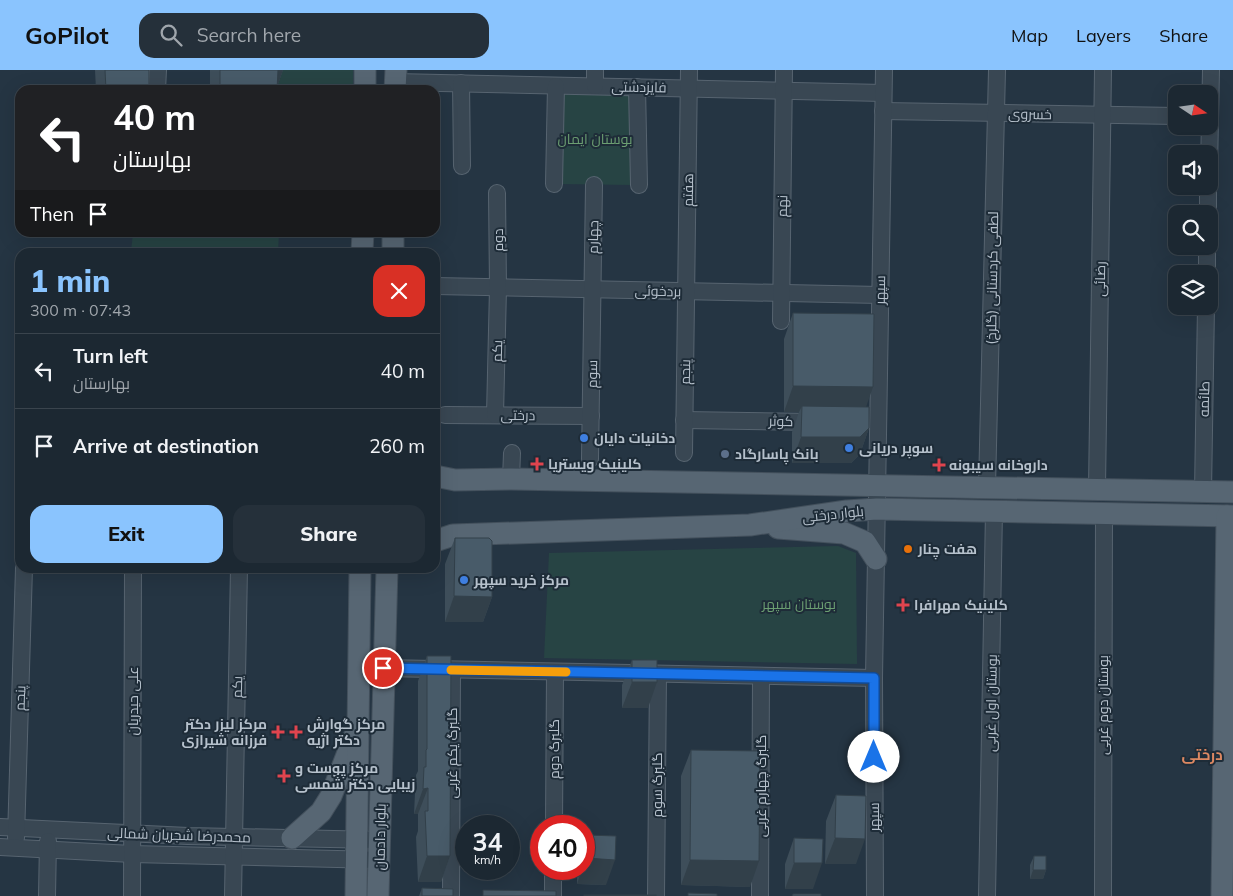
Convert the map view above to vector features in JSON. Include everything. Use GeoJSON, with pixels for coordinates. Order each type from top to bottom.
{"type":"FeatureCollection","features":[{"type":"Feature","properties":{"kind":"main road"},"geometry":{"type":"LineString","coordinates":[[365,70],[365,85]]}},
{"type":"Feature","properties":{"kind":"main road","name":"بلوار درختی"},"geometry":{"type":"LineString","coordinates":[[442,480],[511,479],[878,484],[1233,492]]}},
{"type":"Feature","properties":{"kind":"main road"},"geometry":{"type":"LineString","coordinates":[[799,484],[818,488],[825,491],[828,495],[826,506],[806,516]]}},
{"type":"Feature","properties":{"kind":"main road"},"geometry":{"type":"LineString","coordinates":[[943,510],[944,486]]}},
{"type":"Feature","properties":{"kind":"main road","name":"بلوار درختی"},"geometry":{"type":"LineString","coordinates":[[441,534],[750,526],[806,516],[877,509],[1230,516]]}},
{"type":"Feature","properties":{"kind":"main road"},"geometry":{"type":"LineString","coordinates":[[1222,896],[1230,516]]}},
{"type":"Feature","properties":{"kind":"main road"},"geometry":{"type":"LineString","coordinates":[[750,526],[844,533],[865,542],[876,559]]}},
{"type":"Feature","properties":{"kind":"main road","name":"بلوار دادمان"},"geometry":{"type":"LineString","coordinates":[[356,896],[360,573]]}},
{"type":"Feature","properties":{"kind":"main road","name":"بلوار دادمان"},"geometry":{"type":"LineString","coordinates":[[378,896],[387,573]]}},
{"type":"Feature","properties":{"kind":"main road"},"geometry":{"type":"LineString","coordinates":[[385,602],[399,573]]}},
{"type":"Feature","properties":{"kind":"main road"},"geometry":{"type":"LineString","coordinates":[[292,838],[321,812],[330,796],[358,725]]}},
{"type":"Feature","properties":{"kind":"street"},"geometry":{"type":"LineString","coordinates":[[157,85],[158,70]]}},
{"type":"Feature","properties":{"kind":"street","name":"هفتم"},"geometry":{"type":"LineString","coordinates":[[686,291],[689,70]]}},
{"type":"Feature","properties":{"kind":"street","name":"نهم"},"geometry":{"type":"LineString","coordinates":[[781,321],[784,70]]}},
{"type":"Feature","properties":{"kind":"street","name":"سپهر"},"geometry":{"type":"LineString","coordinates":[[875,896],[874,678],[884,70]]}},
{"type":"Feature","properties":{"kind":"street","name":"لطفی کردستانی (گلرخ)"},"geometry":{"type":"LineString","coordinates":[[987,487],[997,70]]}},
{"type":"Feature","properties":{"kind":"street","name":"رضائی"},"geometry":{"type":"LineString","coordinates":[[1097,488],[1103,70]]}},
{"type":"Feature","properties":{"kind":"street"},"geometry":{"type":"LineString","coordinates":[[1210,70],[1210,85]]}},
{"type":"Feature","properties":{"kind":"street","name":"فایزدشتی"},"geometry":{"type":"LineString","coordinates":[[396,81],[460,83],[501,77],[556,86],[595,78],[637,87],[883,93]]}},
{"type":"Feature","properties":{"kind":"street"},"geometry":{"type":"LineString","coordinates":[[460,83],[462,166]]}},
{"type":"Feature","properties":{"kind":"street"},"geometry":{"type":"LineString","coordinates":[[554,184],[556,86]]}},
{"type":"Feature","properties":{"kind":"street"},"geometry":{"type":"LineString","coordinates":[[637,87],[639,185]]}},
{"type":"Feature","properties":{"kind":"street","name":"خسروی"},"geometry":{"type":"LineString","coordinates":[[883,112],[1168,116]]}},
{"type":"Feature","properties":{"kind":"street","name":"چهارم"},"geometry":{"type":"LineString","coordinates":[[592,290],[594,185]]}},
{"type":"Feature","properties":{"kind":"street","name":"دوم"},"geometry":{"type":"LineString","coordinates":[[497,193],[498,288]]}},
{"type":"Feature","properties":{"kind":"street","name":"بردخوئی"},"geometry":{"type":"LineString","coordinates":[[440,286],[880,295]]}},
{"type":"Feature","properties":{"kind":"street","name":"یکم"},"geometry":{"type":"LineString","coordinates":[[495,415],[498,288]]}},
{"type":"Feature","properties":{"kind":"street","name":"سوم"},"geometry":{"type":"LineString","coordinates":[[590,458],[592,290]]}},
{"type":"Feature","properties":{"kind":"street","name":"پنجم"},"geometry":{"type":"LineString","coordinates":[[684,453],[686,291]]}},
{"type":"Feature","properties":{"kind":"street","name":"طائمه"},"geometry":{"type":"LineString","coordinates":[[1203,492],[1206,315]]}},
{"type":"Feature","properties":{"kind":"street","name":"درختی"},"geometry":{"type":"LineString","coordinates":[[445,414],[591,416]]}},
{"type":"Feature","properties":{"kind":"street","name":"کوثر"},"geometry":{"type":"LineString","coordinates":[[684,420],[830,422]]}},
{"type":"Feature","properties":{"kind":"street"},"geometry":{"type":"LineString","coordinates":[[859,422],[878,423]]}},
{"type":"Feature","properties":{"kind":"street"},"geometry":{"type":"LineString","coordinates":[[511,479],[512,453]]}},
{"type":"Feature","properties":{"kind":"street","name":"بوستان اول غربی"},"geometry":{"type":"LineString","coordinates":[[987,896],[994,511]]}},
{"type":"Feature","properties":{"kind":"street","name":"بوستان دوم غربی"},"geometry":{"type":"LineString","coordinates":[[1103,896],[1104,514]]}},
{"type":"Feature","properties":{"kind":"street","name":"پنجم"},"geometry":{"type":"LineString","coordinates":[[8,848],[24,573]]}},
{"type":"Feature","properties":{"kind":"street","name":"علی حیدریان"},"geometry":{"type":"LineString","coordinates":[[132,896],[133,573]]}},
{"type":"Feature","properties":{"kind":"street","name":"یکم"},"geometry":{"type":"LineString","coordinates":[[233,896],[239,573]]}},
{"type":"Feature","properties":{"kind":"street"},"geometry":{"type":"LineString","coordinates":[[383,668],[874,678]]}},
{"type":"Feature","properties":{"kind":"street","name":"گلبرگ یکم غربی"},"geometry":{"type":"LineString","coordinates":[[451,896],[452,670]]}},
{"type":"Feature","properties":{"kind":"street","name":"گلبرگ دوم"},"geometry":{"type":"LineString","coordinates":[[554,672],[554,815]]}},
{"type":"Feature","properties":{"kind":"street","name":"گلبرگ سوم"},"geometry":{"type":"LineString","coordinates":[[656,896],[658,674]]}},
{"type":"Feature","properties":{"kind":"street","name":"گلبرگ چهارم غربی"},"geometry":{"type":"LineString","coordinates":[[760,896],[761,676]]}},
{"type":"Feature","properties":{"kind":"street","name":"محمدرضا شجریان شمالی"},"geometry":{"type":"LineString","coordinates":[[8,828],[133,834],[292,838],[357,850]]}},
{"type":"Feature","properties":{"kind":"street"},"geometry":{"type":"LineString","coordinates":[[47,896],[49,830]]}},
{"type":"Feature","properties":{"kind":"street","name":"محمدرضا شجریان شمالی"},"geometry":{"type":"LineString","coordinates":[[8,848],[234,857],[357,850]]}},
{"type":"Feature","properties":{"kind":"street"},"geometry":{"type":"LineString","coordinates":[[357,850],[380,850]]}},
{"type":"Feature","properties":{"kind":"street"},"geometry":{"type":"LineString","coordinates":[[553,880],[553,896]]}},
{"type":"Feature","properties":{"kind":"green space"},"geometry":{"type":"Polygon","coordinates":[[[271,70],[353,70],[353,85],[271,85],[271,70]]]}},
{"type":"Feature","properties":{"kind":"green space","name":"بوستان ایمان"},"geometry":{"type":"Polygon","coordinates":[[[561,93],[629,93],[631,185],[560,184],[561,93]]]}},
{"type":"Feature","properties":{"kind":"green space"},"geometry":{"type":"Polygon","coordinates":[[[133,237],[279,237],[278,248],[131,248],[133,237]]]}},
{"type":"Feature","properties":{"kind":"green space","name":"بوستان سپهر"},"geometry":{"type":"Polygon","coordinates":[[[838,546],[856,553],[857,664],[544,658],[549,553],[838,546]]]}},
{"type":"Feature","properties":{"kind":"building"},"geometry":{"type":"Polygon","coordinates":[[[105,70],[149,70],[149,85],[106,85],[105,70]]]}},
{"type":"Feature","properties":{"kind":"building"},"geometry":{"type":"Polygon","coordinates":[[[220,70],[278,70],[277,85],[220,85],[220,70]]]}},
{"type":"Feature","properties":{"kind":"building"},"geometry":{"type":"Polygon","coordinates":[[[793,313],[874,314],[873,387],[793,386],[793,313]]]}},
{"type":"Feature","properties":{"kind":"building"},"geometry":{"type":"Polygon","coordinates":[[[802,406],[869,407],[869,428],[860,437],[801,437],[802,406]]]}},
{"type":"Feature","properties":{"kind":"building"},"geometry":{"type":"Polygon","coordinates":[[[455,538],[489,538],[492,541],[492,597],[454,596],[455,538]]]}},
{"type":"Feature","properties":{"kind":"building"},"geometry":{"type":"Polygon","coordinates":[[[427,656],[451,656],[450,856],[427,856],[425,811],[428,811],[428,788],[423,789],[427,749],[427,656]]]}},
{"type":"Feature","properties":{"kind":"building"},"geometry":{"type":"Polygon","coordinates":[[[632,660],[657,660],[657,682],[632,682],[632,660]]]}},
{"type":"Feature","properties":{"kind":"building"},"geometry":{"type":"Polygon","coordinates":[[[691,750],[760,751],[759,861],[690,860],[691,750]]]}},
{"type":"Feature","properties":{"kind":"building"},"geometry":{"type":"Polygon","coordinates":[[[836,795],[866,796],[865,839],[835,838],[836,795]]]}},
{"type":"Feature","properties":{"kind":"building"},"geometry":{"type":"Polygon","coordinates":[[[595,835],[616,836],[615,860],[595,859],[595,835]]]}},
{"type":"Feature","properties":{"kind":"building"},"geometry":{"type":"Polygon","coordinates":[[[794,838],[823,839],[822,863],[794,863],[794,838]]]}},
{"type":"Feature","properties":{"kind":"building"},"geometry":{"type":"Polygon","coordinates":[[[1034,856],[1046,856],[1046,870],[1033,870],[1034,856]]]}},
{"type":"Feature","properties":{"kind":"building"},"geometry":{"type":"Polygon","coordinates":[[[422,888],[453,889],[453,896],[422,896],[422,888]]]}},
{"type":"Feature","properties":{"kind":"building"},"geometry":{"type":"Polygon","coordinates":[[[483,890],[556,891],[556,896],[483,896],[483,890]]]}},
{"type":"Feature","properties":{"kind":"building"},"geometry":{"type":"Polygon","coordinates":[[[688,893],[717,894],[717,896],[688,896],[688,893]]]}},
{"type":"Feature","properties":{"kind":"building"},"geometry":{"type":"Polygon","coordinates":[[[793,894],[821,894],[821,896],[792,896],[793,894]]]}},
{"type":"Feature","properties":{"kind":"building"},"geometry":{"type":"Polygon","coordinates":[[[656,895],[656,896],[584,896],[656,895]]]}},
{"type":"Feature","properties":{"kind":"slow traffic"},"geometry":{"type":"LineString","coordinates":[[451,670],[566,672]]}},
{"type":"Feature","properties":{"kind":"place","name":"دخانیات دایان"},"geometry":{"type":"Point","coordinates":[584,438]}},
{"type":"Feature","properties":{"kind":"place","name":"سوپر دریانی"},"geometry":{"type":"Point","coordinates":[849,448]}},
{"type":"Feature","properties":{"kind":"place","name":"بانک پاسارگاد"},"geometry":{"type":"Point","coordinates":[725,454]}},
{"type":"Feature","properties":{"kind":"place","name":"کلینیک ویستریا"},"geometry":{"type":"Point","coordinates":[537,464]}},
{"type":"Feature","properties":{"kind":"place","name":"داروخانه سیبونه"},"geometry":{"type":"Point","coordinates":[939,465]}},
{"type":"Feature","properties":{"kind":"place","name":"هفت چنار"},"geometry":{"type":"Point","coordinates":[908,549]}},
{"type":"Feature","properties":{"kind":"place","name":"مرکز خرید سپهر"},"geometry":{"type":"Point","coordinates":[464,580]}},
{"type":"Feature","properties":{"kind":"place","name":"کلینیک مهرافرا"},"geometry":{"type":"Point","coordinates":[903,605]}},
{"type":"Feature","properties":{"kind":"place","name":"مرکز لیزر دکتر فرزانه شیرازی"},"geometry":{"type":"Point","coordinates":[278,732]}},
{"type":"Feature","properties":{"kind":"place","name":"مرکز گوارش دکتر اژیه"},"geometry":{"type":"Point","coordinates":[296,732]}},
{"type":"Feature","properties":{"kind":"place","name":"مرکز پوست و زیبایی دکتر شمسی"},"geometry":{"type":"Point","coordinates":[284,776]}},
{"type":"Feature","properties":{"kind":"district","name":"درختی"},"geometry":{"type":"Point","coordinates":[1202,754]}},
{"type":"Feature","properties":{"kind":"route"},"geometry":{"type":"LineString","coordinates":[[383,668],[874,678],[874,757]]}}]}
